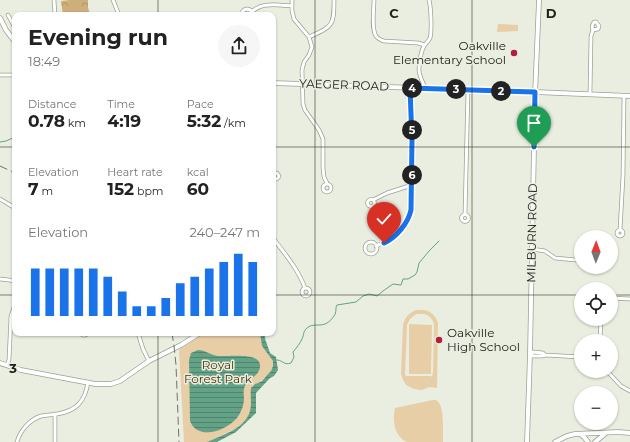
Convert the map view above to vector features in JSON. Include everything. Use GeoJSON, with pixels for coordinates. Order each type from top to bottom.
{"type":"FeatureCollection","features":[{"type":"Feature","properties":{"kind":"street"},"geometry":{"type":"LineString","coordinates":[[54,0],[55,12]]}},
{"type":"Feature","properties":{"kind":"street"},"geometry":{"type":"LineString","coordinates":[[113,0],[118,12]]}},
{"type":"Feature","properties":{"kind":"street"},"geometry":{"type":"LineString","coordinates":[[292,0],[294,19],[309,37],[312,47],[304,62],[302,70],[303,104],[305,110],[324,140],[323,168],[326,183]]}},
{"type":"Feature","properties":{"kind":"street"},"geometry":{"type":"LineString","coordinates":[[309,37],[322,31],[331,24],[334,18],[334,0]]}},
{"type":"Feature","properties":{"kind":"street"},"geometry":{"type":"LineString","coordinates":[[374,0],[374,33],[380,40],[418,43],[425,45]]}},
{"type":"Feature","properties":{"kind":"street"},"geometry":{"type":"LineString","coordinates":[[425,88],[419,72],[422,53],[430,38],[431,32],[429,0]]}},
{"type":"Feature","properties":{"kind":"street","name":"MILBURN ROAD"},"geometry":{"type":"LineString","coordinates":[[527,442],[538,0]]}},
{"type":"Feature","properties":{"kind":"street"},"geometry":{"type":"LineString","coordinates":[[242,12],[246,9],[252,11],[259,6],[267,4],[292,6]]}},
{"type":"Feature","properties":{"kind":"street"},"geometry":{"type":"LineString","coordinates":[[8,15],[12,22]]}},
{"type":"Feature","properties":{"kind":"street"},"geometry":{"type":"LineString","coordinates":[[0,18],[12,38]]}},
{"type":"Feature","properties":{"kind":"street"},"geometry":{"type":"LineString","coordinates":[[590,94],[591,36],[593,30]]}},
{"type":"Feature","properties":{"kind":"street"},"geometry":{"type":"LineString","coordinates":[[0,75],[12,76]]}},
{"type":"Feature","properties":{"kind":"street","name":"YAEGER ROAD"},"geometry":{"type":"LineString","coordinates":[[276,83],[630,96]]}},
{"type":"Feature","properties":{"kind":"street"},"geometry":{"type":"LineString","coordinates":[[376,246],[390,240],[395,236],[410,218],[412,140],[410,88]]}},
{"type":"Feature","properties":{"kind":"street"},"geometry":{"type":"LineString","coordinates":[[465,214],[468,90]]}},
{"type":"Feature","properties":{"kind":"street"},"geometry":{"type":"LineString","coordinates":[[620,230],[623,176],[624,96]]}},
{"type":"Feature","properties":{"kind":"street"},"geometry":{"type":"LineString","coordinates":[[373,200],[387,193],[412,185]]}},
{"type":"Feature","properties":{"kind":"street"},"geometry":{"type":"LineString","coordinates":[[0,199],[12,206]]}},
{"type":"Feature","properties":{"kind":"street"},"geometry":{"type":"LineString","coordinates":[[276,242],[294,265],[305,288]]}},
{"type":"Feature","properties":{"kind":"street"},"geometry":{"type":"LineString","coordinates":[[532,249],[545,251],[556,258],[574,260]]}},
{"type":"Feature","properties":{"kind":"street"},"geometry":{"type":"LineString","coordinates":[[0,279],[12,280]]}},
{"type":"Feature","properties":{"kind":"street"},"geometry":{"type":"LineString","coordinates":[[618,298],[630,299]]}},
{"type":"Feature","properties":{"kind":"street"},"geometry":{"type":"LineString","coordinates":[[6,365],[8,360],[12,313]]}},
{"type":"Feature","properties":{"kind":"street"},"geometry":{"type":"LineString","coordinates":[[139,336],[149,360]]}},
{"type":"Feature","properties":{"kind":"street"},"geometry":{"type":"LineString","coordinates":[[0,363],[21,370],[106,385],[124,379],[149,360],[181,345],[195,336]]}},
{"type":"Feature","properties":{"kind":"street"},"geometry":{"type":"LineString","coordinates":[[530,354],[532,356],[574,357]]}},
{"type":"Feature","properties":{"kind":"street"},"geometry":{"type":"LineString","coordinates":[[614,378],[621,386],[630,390]]}},
{"type":"Feature","properties":{"kind":"street"},"geometry":{"type":"LineString","coordinates":[[17,442],[20,433],[33,420],[42,416],[66,412],[77,407],[85,396],[88,382]]}},
{"type":"Feature","properties":{"kind":"street"},"geometry":{"type":"LineString","coordinates":[[55,414],[55,442]]}},
{"type":"Feature","properties":{"kind":"street"},"geometry":{"type":"LineString","coordinates":[[594,442],[596,433]]}},
{"type":"Feature","properties":{"kind":"street"},"geometry":{"type":"LineString","coordinates":[[594,442],[607,433]]}},
{"type":"Feature","properties":{"kind":"street"},"geometry":{"type":"LineString","coordinates":[[555,442],[567,436],[579,434],[630,433]]}},
{"type":"Feature","properties":{"kind":"street"},"geometry":{"type":"LineString","coordinates":[[579,434],[588,442]]}},
{"type":"Feature","properties":{"kind":"green space"},"geometry":{"type":"Polygon","coordinates":[[[88,0],[89,12],[63,12],[61,1],[88,0]]]}},
{"type":"Feature","properties":{"kind":"green space"},"geometry":{"type":"Polygon","coordinates":[[[498,24],[518,25],[518,31],[497,32],[498,24]]]}},
{"type":"Feature","properties":{"kind":"green space"},"geometry":{"type":"Polygon","coordinates":[[[416,310],[430,312],[438,323],[437,388],[429,387],[422,390],[414,389],[406,385],[401,374],[403,325],[409,314],[416,310]],[[416,314],[410,319],[407,325],[405,374],[406,376],[432,377],[434,324],[433,321],[425,314],[416,314]]]}},
{"type":"Feature","properties":{"kind":"green space"},"geometry":{"type":"Polygon","coordinates":[[[409,324],[432,325],[431,374],[409,374],[409,324]]]}},
{"type":"Feature","properties":{"kind":"green space","name":"Royal Forest Park"},"geometry":{"type":"Polygon","coordinates":[[[200,336],[260,336],[262,346],[273,361],[273,366],[271,371],[262,380],[251,388],[251,410],[248,420],[233,430],[207,442],[184,442],[179,350],[200,336]]]}},
{"type":"Feature","properties":{"kind":"green space"},"geometry":{"type":"Polygon","coordinates":[[[433,400],[438,401],[442,410],[443,442],[407,442],[399,436],[394,422],[395,408],[433,400]]]}},
{"type":"Feature","properties":{"kind":"shaded area"},"geometry":{"type":"Polygon","coordinates":[[[260,336],[264,336],[270,353],[276,357],[278,370],[274,376],[270,378],[256,393],[256,413],[236,432],[217,442],[207,442],[232,431],[247,417],[251,405],[251,388],[255,384],[262,381],[271,371],[273,366],[273,361],[262,346],[260,336]]]}},
{"type":"Feature","properties":{"kind":"shaded area"},"geometry":{"type":"Polygon","coordinates":[[[198,350],[218,356],[250,357],[259,362],[260,367],[257,373],[245,386],[243,405],[239,415],[229,425],[214,432],[200,431],[194,427],[190,421],[189,360],[191,353],[198,350]]]}},
{"type":"Feature","properties":{"kind":"waterway"},"geometry":{"type":"LineString","coordinates":[[0,142],[12,138]]}},
{"type":"Feature","properties":{"kind":"waterway"},"geometry":{"type":"LineString","coordinates":[[275,360],[280,360],[286,364],[291,363],[294,357],[293,352],[303,338],[306,329],[310,326],[323,325],[330,321],[335,315],[337,305],[356,302],[363,296],[369,294],[377,296],[393,284],[401,285],[403,279],[408,279],[415,275],[419,263],[439,241]]}},
{"type":"Feature","properties":{"kind":"railway"},"geometry":{"type":"LineString","coordinates":[[0,166],[12,172]]}},
{"type":"Feature","properties":{"kind":"railway"},"geometry":{"type":"LineString","coordinates":[[172,336],[176,365],[179,442]]}},
{"type":"Feature","properties":{"kind":"place","name":"Oakville Elementary School"},"geometry":{"type":"Point","coordinates":[514,53]}},
{"type":"Feature","properties":{"kind":"place","name":"Oakville High School"},"geometry":{"type":"Point","coordinates":[439,340]}},
{"type":"Feature","properties":{"kind":"route"},"geometry":{"type":"LineString","coordinates":[[384,243],[395,236],[410,218],[412,140],[410,88],[535,92],[534,147]]}}]}
